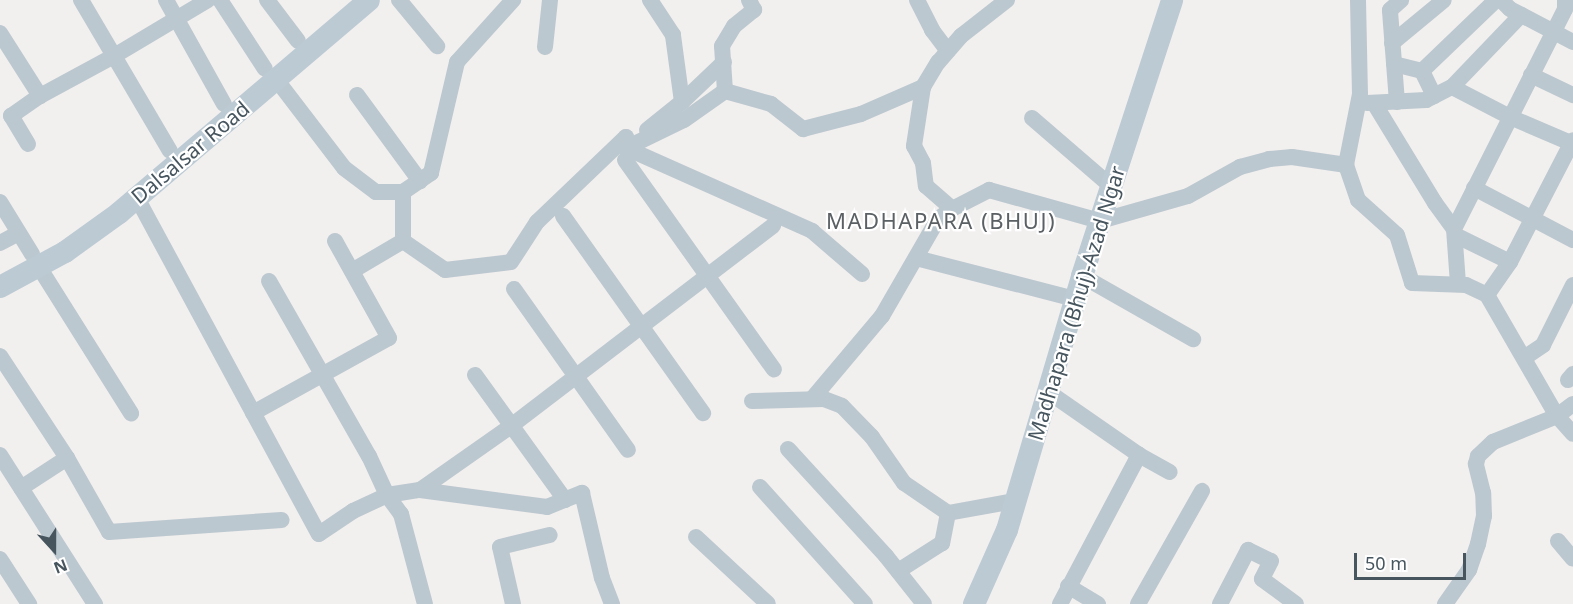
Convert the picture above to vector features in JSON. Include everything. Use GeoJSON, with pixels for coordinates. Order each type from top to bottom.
{"type":"FeatureCollection","features":[{"type":"Feature","properties":{"kind":"street"},"geometry":{"type":"LineString","coordinates":[[81,0],[170,151]]}},
{"type":"Feature","properties":{"kind":"street"},"geometry":{"type":"LineString","coordinates":[[166,0],[224,104]]}},
{"type":"Feature","properties":{"kind":"street"},"geometry":{"type":"LineString","coordinates":[[28,144],[11,116],[40,96],[177,20],[208,0]]}},
{"type":"Feature","properties":{"kind":"street"},"geometry":{"type":"LineString","coordinates":[[219,0],[271,74],[344,168],[376,192],[404,192],[431,173],[457,62],[513,0]]}},
{"type":"Feature","properties":{"kind":"street"},"geometry":{"type":"LineString","coordinates":[[267,0],[298,41]]}},
{"type":"Feature","properties":{"kind":"street","name":"Dalsalsar Road"},"geometry":{"type":"LineString","coordinates":[[0,272],[65,252],[137,198],[271,74],[298,41],[346,0]]}},
{"type":"Feature","properties":{"kind":"street","name":"Dalsalsar Road"},"geometry":{"type":"LineString","coordinates":[[0,287],[35,261],[57,240],[110,201],[224,104],[271,74],[369,0]]}},
{"type":"Feature","properties":{"kind":"street"},"geometry":{"type":"LineString","coordinates":[[399,0],[437,46]]}},
{"type":"Feature","properties":{"kind":"street"},"geometry":{"type":"LineString","coordinates":[[544,47],[550,0]]}},
{"type":"Feature","properties":{"kind":"street"},"geometry":{"type":"LineString","coordinates":[[650,0],[673,35],[682,102]]}},
{"type":"Feature","properties":{"kind":"street"},"geometry":{"type":"LineString","coordinates":[[725,91],[722,46],[734,26],[754,10],[748,0]]}},
{"type":"Feature","properties":{"kind":"street"},"geometry":{"type":"LineString","coordinates":[[917,0],[932,30],[948,51]]}},
{"type":"Feature","properties":{"kind":"street"},"geometry":{"type":"LineString","coordinates":[[725,91],[771,104],[803,129],[861,114],[922,87],[961,36],[1007,0]]}},
{"type":"Feature","properties":{"kind":"street","name":"Madhapara (Bhuj)-Azad Ngar"},"geometry":{"type":"LineString","coordinates":[[974,604],[1007,530],[1082,276],[1172,0]]}},
{"type":"Feature","properties":{"kind":"street"},"geometry":{"type":"LineString","coordinates":[[1358,0],[1366,103],[1346,165],[1358,200],[1397,236],[1412,283],[1466,285],[1487,295],[1557,416],[1573,434]]}},
{"type":"Feature","properties":{"kind":"street"},"geometry":{"type":"LineString","coordinates":[[1398,102],[1390,10],[1401,0]]}},
{"type":"Feature","properties":{"kind":"street"},"geometry":{"type":"LineString","coordinates":[[1392,43],[1443,0]]}},
{"type":"Feature","properties":{"kind":"street"},"geometry":{"type":"LineString","coordinates":[[1422,71],[1496,0]]}},
{"type":"Feature","properties":{"kind":"street"},"geometry":{"type":"LineString","coordinates":[[1501,0],[1521,15],[1573,42]]}},
{"type":"Feature","properties":{"kind":"street"},"geometry":{"type":"LineString","coordinates":[[1458,284],[1455,232],[1474,188],[1565,9],[1565,0]]}},
{"type":"Feature","properties":{"kind":"street"},"geometry":{"type":"LineString","coordinates":[[1366,103],[1426,100],[1452,87],[1521,15]]}},
{"type":"Feature","properties":{"kind":"street"},"geometry":{"type":"LineString","coordinates":[[0,33],[40,96]]}},
{"type":"Feature","properties":{"kind":"street"},"geometry":{"type":"LineString","coordinates":[[625,154],[724,62]]}},
{"type":"Feature","properties":{"kind":"street"},"geometry":{"type":"LineString","coordinates":[[1394,64],[1422,71]]}},
{"type":"Feature","properties":{"kind":"street"},"geometry":{"type":"LineString","coordinates":[[1422,71],[1434,96]]}},
{"type":"Feature","properties":{"kind":"street"},"geometry":{"type":"LineString","coordinates":[[1531,75],[1573,95]]}},
{"type":"Feature","properties":{"kind":"street"},"geometry":{"type":"LineString","coordinates":[[922,87],[914,146],[923,163],[926,186],[952,209]]}},
{"type":"Feature","properties":{"kind":"street"},"geometry":{"type":"LineString","coordinates":[[1452,87],[1510,117],[1572,143],[1510,262],[1487,295]]}},
{"type":"Feature","properties":{"kind":"street"},"geometry":{"type":"LineString","coordinates":[[625,154],[684,120],[725,91]]}},
{"type":"Feature","properties":{"kind":"street"},"geometry":{"type":"LineString","coordinates":[[357,95],[420,181]]}},
{"type":"Feature","properties":{"kind":"street"},"geometry":{"type":"LineString","coordinates":[[1366,103],[1455,232],[1510,262]]}},
{"type":"Feature","properties":{"kind":"street"},"geometry":{"type":"LineString","coordinates":[[1032,118],[1112,187]]}},
{"type":"Feature","properties":{"kind":"street"},"geometry":{"type":"LineString","coordinates":[[403,241],[445,270],[511,262],[537,222],[626,137],[625,154],[706,277],[774,370]]}},
{"type":"Feature","properties":{"kind":"street"},"geometry":{"type":"LineString","coordinates":[[625,154],[812,231],[862,274]]}},
{"type":"Feature","properties":{"kind":"street"},"geometry":{"type":"LineString","coordinates":[[812,399],[882,316],[938,219],[989,190],[1100,221],[1188,196],[1240,167],[1269,159],[1292,157],[1346,165]]}},
{"type":"Feature","properties":{"kind":"street"},"geometry":{"type":"LineString","coordinates":[[1474,188],[1573,240]]}},
{"type":"Feature","properties":{"kind":"street"},"geometry":{"type":"LineString","coordinates":[[403,241],[404,192]]}},
{"type":"Feature","properties":{"kind":"street"},"geometry":{"type":"LineString","coordinates":[[137,198],[319,534],[353,511],[387,495],[420,490],[547,507],[582,493],[602,578],[612,604]]}},
{"type":"Feature","properties":{"kind":"street"},"geometry":{"type":"LineString","coordinates":[[0,202],[131,413]]}},
{"type":"Feature","properties":{"kind":"street"},"geometry":{"type":"LineString","coordinates":[[564,216],[703,413]]}},
{"type":"Feature","properties":{"kind":"street"},"geometry":{"type":"LineString","coordinates":[[420,490],[511,426],[773,226]]}},
{"type":"Feature","properties":{"kind":"street"},"geometry":{"type":"LineString","coordinates":[[0,243],[19,233]]}},
{"type":"Feature","properties":{"kind":"street"},"geometry":{"type":"LineString","coordinates":[[253,413],[389,338],[335,241]]}},
{"type":"Feature","properties":{"kind":"street"},"geometry":{"type":"LineString","coordinates":[[352,272],[403,241]]}},
{"type":"Feature","properties":{"kind":"street"},"geometry":{"type":"LineString","coordinates":[[916,258],[1075,299]]}},
{"type":"Feature","properties":{"kind":"street"},"geometry":{"type":"LineString","coordinates":[[1082,276],[1192,339]]}},
{"type":"Feature","properties":{"kind":"street"},"geometry":{"type":"LineString","coordinates":[[269,280],[387,495],[401,514],[425,604]]}},
{"type":"Feature","properties":{"kind":"street"},"geometry":{"type":"LineString","coordinates":[[1524,358],[1543,345],[1573,285]]}},
{"type":"Feature","properties":{"kind":"street"},"geometry":{"type":"LineString","coordinates":[[514,289],[628,450]]}},
{"type":"Feature","properties":{"kind":"street"},"geometry":{"type":"LineString","coordinates":[[0,356],[67,458],[109,532],[282,520]]}},
{"type":"Feature","properties":{"kind":"street"},"geometry":{"type":"LineString","coordinates":[[475,375],[565,500]]}},
{"type":"Feature","properties":{"kind":"street"},"geometry":{"type":"LineString","coordinates":[[1047,391],[1139,455],[1170,472]]}},
{"type":"Feature","properties":{"kind":"street"},"geometry":{"type":"LineString","coordinates":[[752,401],[824,399],[842,406],[872,437],[904,483],[948,513],[1015,501]]}},
{"type":"Feature","properties":{"kind":"street"},"geometry":{"type":"LineString","coordinates":[[1445,604],[1469,570],[1478,544],[1484,516],[1483,493],[1476,464],[1478,456],[1493,442],[1557,416],[1573,404]]}},
{"type":"Feature","properties":{"kind":"street"},"geometry":{"type":"LineString","coordinates":[[788,448],[898,571],[924,604]]}},
{"type":"Feature","properties":{"kind":"street"},"geometry":{"type":"LineString","coordinates":[[0,455],[95,604]]}},
{"type":"Feature","properties":{"kind":"street"},"geometry":{"type":"LineString","coordinates":[[1060,604],[1139,455]]}},
{"type":"Feature","properties":{"kind":"street"},"geometry":{"type":"LineString","coordinates":[[21,488],[67,458]]}},
{"type":"Feature","properties":{"kind":"street"},"geometry":{"type":"LineString","coordinates":[[760,487],[865,604]]}},
{"type":"Feature","properties":{"kind":"street"},"geometry":{"type":"LineString","coordinates":[[1138,604],[1202,491]]}},
{"type":"Feature","properties":{"kind":"street"},"geometry":{"type":"LineString","coordinates":[[898,571],[942,543],[948,513]]}},
{"type":"Feature","properties":{"kind":"street"},"geometry":{"type":"LineString","coordinates":[[513,604],[500,547],[550,535]]}},
{"type":"Feature","properties":{"kind":"street"},"geometry":{"type":"LineString","coordinates":[[696,537],[768,604]]}},
{"type":"Feature","properties":{"kind":"street"},"geometry":{"type":"LineString","coordinates":[[1558,541],[1573,559]]}},
{"type":"Feature","properties":{"kind":"street"},"geometry":{"type":"LineString","coordinates":[[1220,604],[1248,550],[1271,561],[1262,579],[1290,603]]}},
{"type":"Feature","properties":{"kind":"street"},"geometry":{"type":"LineString","coordinates":[[0,559],[29,604]]}},
{"type":"Feature","properties":{"kind":"street"},"geometry":{"type":"LineString","coordinates":[[1068,586],[1098,604]]}},
{"type":"Feature","properties":{"kind":"district","name":"MADHAPARA (BHUJ)"},"geometry":{"type":"Point","coordinates":[941,221]}}]}
